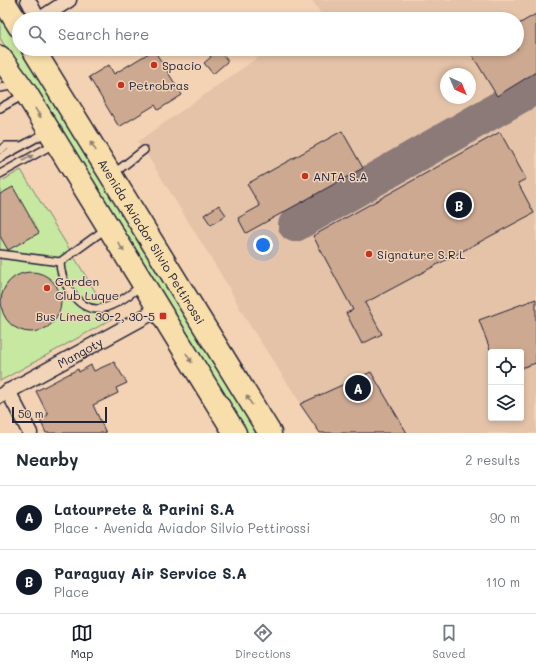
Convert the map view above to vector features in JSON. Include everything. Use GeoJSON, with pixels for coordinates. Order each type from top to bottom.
{"type":"FeatureCollection","features":[{"type":"Feature","properties":{"kind":"highway"},"geometry":{"type":"LineString","coordinates":[[3,0],[12,15]]}},
{"type":"Feature","properties":{"kind":"highway","name":"Avenida Aviador Silvio Pettirossi"},"geometry":{"type":"LineString","coordinates":[[37,56],[270,433]]}},
{"type":"Feature","properties":{"kind":"highway"},"geometry":{"type":"LineString","coordinates":[[1,60],[15,89],[52,137],[235,433]]}},
{"type":"Feature","properties":{"kind":"street"},"geometry":{"type":"LineString","coordinates":[[28,0],[35,12]]}},
{"type":"Feature","properties":{"kind":"street"},"geometry":{"type":"LineString","coordinates":[[50,12],[69,0]]}},
{"type":"Feature","properties":{"kind":"street","name":"Mangoty"},"geometry":{"type":"LineString","coordinates":[[4,393],[159,309]]}},
{"type":"Feature","properties":{"kind":"street"},"geometry":{"type":"LineString","coordinates":[[4,393],[30,433]]}},
{"type":"Feature","properties":{"kind":"lane"},"geometry":{"type":"LineString","coordinates":[[0,108],[15,89]]}},
{"type":"Feature","properties":{"kind":"lane"},"geometry":{"type":"LineString","coordinates":[[0,158],[20,146],[52,137]]}},
{"type":"Feature","properties":{"kind":"lane"},"geometry":{"type":"LineString","coordinates":[[0,174],[52,137]]}},
{"type":"Feature","properties":{"kind":"lane"},"geometry":{"type":"LineString","coordinates":[[0,150],[6,146],[20,146]]}},
{"type":"Feature","properties":{"kind":"lane"},"geometry":{"type":"LineString","coordinates":[[111,176],[144,152]]}},
{"type":"Feature","properties":{"kind":"lane"},"geometry":{"type":"LineString","coordinates":[[0,254],[60,262],[108,227]]}},
{"type":"Feature","properties":{"kind":"lane"},"geometry":{"type":"LineString","coordinates":[[60,262],[60,272],[67,287],[85,306],[98,309],[112,304],[124,299],[144,284]]}},
{"type":"Feature","properties":{"kind":"shaded area"},"geometry":{"type":"Polygon","coordinates":[[[312,0],[536,0],[536,433],[320,433],[247,321],[227,284],[144,150],[137,142],[260,56],[524,56],[524,12],[320,12],[312,0]]]}},
{"type":"Feature","properties":{"kind":"green space"},"geometry":{"type":"Polygon","coordinates":[[[0,9],[12,29],[12,56],[28,56],[261,433],[243,433],[0,38],[0,9]]]}},
{"type":"Feature","properties":{"kind":"green space","name":"Garden Club Luque"},"geometry":{"type":"Polygon","coordinates":[[[21,170],[112,319],[0,381],[0,182],[21,170]]]}},
{"type":"Feature","properties":{"kind":"building"},"geometry":{"type":"Polygon","coordinates":[[[536,14],[536,72],[497,96],[473,56],[524,56],[524,21],[536,14]]]}},
{"type":"Feature","properties":{"kind":"building"},"geometry":{"type":"Polygon","coordinates":[[[144,56],[158,56],[182,95],[158,110],[155,105],[119,127],[89,77],[109,65],[114,74],[144,56]]]}},
{"type":"Feature","properties":{"kind":"building"},"geometry":{"type":"Polygon","coordinates":[[[210,56],[224,56],[228,61],[213,74],[204,63],[211,57],[210,56]]]}},
{"type":"Feature","properties":{"kind":"building","name":"ANTA S.A"},"geometry":{"type":"Polygon","coordinates":[[[342,131],[363,168],[246,233],[238,218],[260,206],[247,184],[342,131]]]}},
{"type":"Feature","properties":{"kind":"building"},"geometry":{"type":"Polygon","coordinates":[[[500,132],[526,179],[518,183],[534,213],[365,303],[382,334],[362,344],[346,313],[353,310],[313,236],[500,132]]]}},
{"type":"Feature","properties":{"kind":"building"},"geometry":{"type":"Polygon","coordinates":[[[13,187],[39,233],[8,250],[0,236],[0,194],[13,187]]]}},
{"type":"Feature","properties":{"kind":"building"},"geometry":{"type":"Polygon","coordinates":[[[219,205],[226,215],[211,225],[204,215],[219,205]]]}},
{"type":"Feature","properties":{"kind":"building"},"geometry":{"type":"Polygon","coordinates":[[[31,272],[48,277],[56,285],[61,302],[56,319],[48,327],[31,332],[14,327],[6,319],[1,302],[6,285],[14,277],[31,272]]]}},
{"type":"Feature","properties":{"kind":"building"},"geometry":{"type":"Polygon","coordinates":[[[536,299],[536,363],[524,367],[524,349],[490,349],[479,320],[536,299]]]}},
{"type":"Feature","properties":{"kind":"building"},"geometry":{"type":"Polygon","coordinates":[[[114,362],[127,383],[116,388],[118,393],[93,405],[106,433],[46,433],[40,420],[48,415],[36,391],[78,369],[79,372],[91,365],[94,371],[114,362]]]}},
{"type":"Feature","properties":{"kind":"building"},"geometry":{"type":"Polygon","coordinates":[[[371,372],[407,433],[320,433],[300,404],[371,372]]]}},
{"type":"Feature","properties":{"kind":"taxiway"},"geometry":{"type":"LineString","coordinates":[[295,225],[536,87]]}},
{"type":"Feature","properties":{"kind":"place","name":"Spacio"},"geometry":{"type":"Point","coordinates":[154,65]}},
{"type":"Feature","properties":{"kind":"place","name":"Petrobras"},"geometry":{"type":"Point","coordinates":[121,85]}},
{"type":"Feature","properties":{"kind":"place","name":"ANTA S.A"},"geometry":{"type":"Point","coordinates":[305,176]}},
{"type":"Feature","properties":{"kind":"place","name":"Paraguay Air Service S.A"},"geometry":{"type":"Point","coordinates":[459,205]}},
{"type":"Feature","properties":{"kind":"place","name":"Signature S.R.L"},"geometry":{"type":"Point","coordinates":[369,254]}},
{"type":"Feature","properties":{"kind":"place","name":"Garden Club Luque"},"geometry":{"type":"Point","coordinates":[47,288]}},
{"type":"Feature","properties":{"kind":"place","name":"Bus Línea 30-2, 30-5"},"geometry":{"type":"Point","coordinates":[163,316]}},
{"type":"Feature","properties":{"kind":"place","name":"Latourrete & Parini S.A"},"geometry":{"type":"Point","coordinates":[358,388]}}]}
